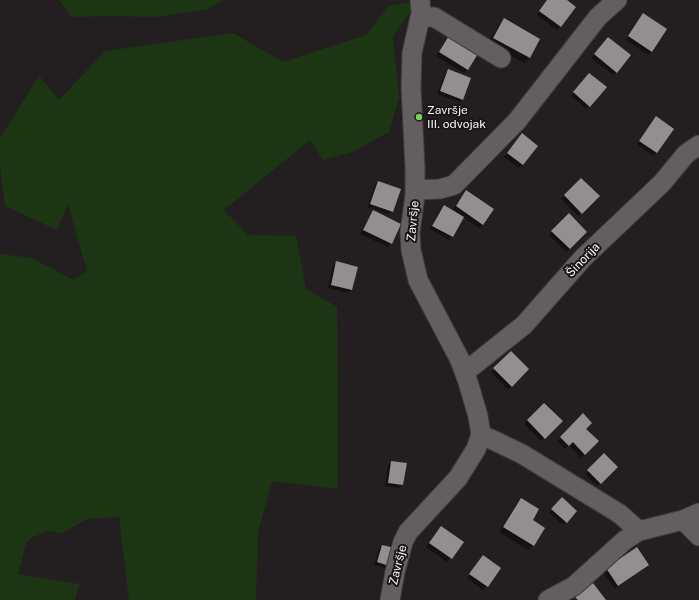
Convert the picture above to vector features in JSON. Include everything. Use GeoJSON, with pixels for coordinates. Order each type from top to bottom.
{"type":"FeatureCollection","features":[{"type":"Feature","properties":{"kind":"street"},"geometry":{"type":"LineString","coordinates":[[415,190],[440,189],[454,185],[517,121],[598,17],[617,0]]}},
{"type":"Feature","properties":{"kind":"street","name":"Završje"},"geometry":{"type":"LineString","coordinates":[[390,600],[395,572],[403,542],[408,532],[458,478],[476,449],[480,435],[478,416],[465,372],[452,343],[418,280],[414,269],[411,250],[410,232],[415,190],[411,87],[412,53],[420,9],[501,58]]}},
{"type":"Feature","properties":{"kind":"street","name":"Šinorija"},"geometry":{"type":"LineString","coordinates":[[465,372],[524,324],[583,258],[662,183],[686,154],[699,145]]}},
{"type":"Feature","properties":{"kind":"street"},"geometry":{"type":"LineString","coordinates":[[480,435],[522,454],[620,514],[639,531]]}},
{"type":"Feature","properties":{"kind":"street"},"geometry":{"type":"LineString","coordinates":[[548,600],[574,586],[625,540],[639,531],[691,516],[699,536]]}},
{"type":"Feature","properties":{"kind":"green space"},"geometry":{"type":"Polygon","coordinates":[[[59,0],[223,0],[208,9],[156,17],[71,17],[59,0]]]}},
{"type":"Feature","properties":{"kind":"green space"},"geometry":{"type":"Polygon","coordinates":[[[418,1],[393,36],[399,97],[389,132],[352,152],[323,160],[310,140],[224,210],[248,235],[296,236],[306,289],[337,307],[338,489],[272,481],[258,533],[256,600],[129,600],[119,517],[87,519],[63,533],[48,531],[31,538],[26,544],[18,574],[79,584],[75,600],[0,600],[0,254],[32,258],[73,280],[87,271],[68,204],[57,230],[5,206],[0,167],[0,138],[39,76],[59,100],[105,51],[233,33],[283,62],[366,35],[388,6],[418,1]]]}},
{"type":"Feature","properties":{"kind":"building"},"geometry":{"type":"Polygon","coordinates":[[[547,0],[567,0],[576,7],[561,27],[539,11],[547,0]]]}},
{"type":"Feature","properties":{"kind":"building"},"geometry":{"type":"Polygon","coordinates":[[[643,13],[667,29],[652,52],[628,36],[643,13]]]}},
{"type":"Feature","properties":{"kind":"building"},"geometry":{"type":"Polygon","coordinates":[[[504,18],[540,39],[530,58],[493,38],[504,18]]]}},
{"type":"Feature","properties":{"kind":"building"},"geometry":{"type":"Polygon","coordinates":[[[450,34],[479,52],[468,70],[439,52],[450,34]]]}},
{"type":"Feature","properties":{"kind":"building"},"geometry":{"type":"Polygon","coordinates":[[[608,37],[631,55],[617,73],[594,54],[608,37]]]}},
{"type":"Feature","properties":{"kind":"building"},"geometry":{"type":"Polygon","coordinates":[[[448,69],[471,78],[463,100],[440,91],[448,69]]]}},
{"type":"Feature","properties":{"kind":"building"},"geometry":{"type":"Polygon","coordinates":[[[589,73],[607,87],[590,107],[573,92],[589,73]]]}},
{"type":"Feature","properties":{"kind":"building"},"geometry":{"type":"Polygon","coordinates":[[[656,116],[674,129],[657,153],[639,141],[656,116]]]}},
{"type":"Feature","properties":{"kind":"building"},"geometry":{"type":"Polygon","coordinates":[[[522,133],[538,146],[523,165],[507,153],[522,133]]]}},
{"type":"Feature","properties":{"kind":"building"},"geometry":{"type":"Polygon","coordinates":[[[581,178],[600,196],[582,214],[564,195],[581,178]]]}},
{"type":"Feature","properties":{"kind":"building"},"geometry":{"type":"Polygon","coordinates":[[[378,181],[401,189],[393,212],[370,204],[378,181]]]}},
{"type":"Feature","properties":{"kind":"building"},"geometry":{"type":"Polygon","coordinates":[[[466,190],[494,209],[483,225],[456,206],[466,190]]]}},
{"type":"Feature","properties":{"kind":"building"},"geometry":{"type":"Polygon","coordinates":[[[444,205],[464,217],[453,237],[432,226],[444,205]]]}},
{"type":"Feature","properties":{"kind":"building"},"geometry":{"type":"Polygon","coordinates":[[[373,210],[401,224],[392,244],[363,230],[373,210]]]}},
{"type":"Feature","properties":{"kind":"building"},"geometry":{"type":"Polygon","coordinates":[[[569,213],[587,232],[570,249],[551,231],[569,213]]]}},
{"type":"Feature","properties":{"kind":"building"},"geometry":{"type":"Polygon","coordinates":[[[336,261],[358,267],[352,290],[331,285],[336,261]]]}},
{"type":"Feature","properties":{"kind":"building"},"geometry":{"type":"Polygon","coordinates":[[[511,351],[529,369],[512,387],[493,368],[511,351]]]}},
{"type":"Feature","properties":{"kind":"building"},"geometry":{"type":"Polygon","coordinates":[[[544,403],[563,421],[545,439],[527,420],[544,403]]]}},
{"type":"Feature","properties":{"kind":"building"},"geometry":{"type":"Polygon","coordinates":[[[583,413],[592,423],[586,429],[599,441],[585,455],[573,442],[569,446],[560,437],[583,413]]]}},
{"type":"Feature","properties":{"kind":"building"},"geometry":{"type":"Polygon","coordinates":[[[604,453],[618,467],[601,484],[587,470],[604,453]]]}},
{"type":"Feature","properties":{"kind":"building"},"geometry":{"type":"Polygon","coordinates":[[[391,461],[407,463],[403,485],[388,483],[391,461]]]}},
{"type":"Feature","properties":{"kind":"building"},"geometry":{"type":"Polygon","coordinates":[[[562,497],[577,511],[567,523],[551,509],[562,497]]]}},
{"type":"Feature","properties":{"kind":"building"},"geometry":{"type":"Polygon","coordinates":[[[521,498],[539,509],[533,520],[545,528],[534,546],[503,527],[521,498]]]}},
{"type":"Feature","properties":{"kind":"building"},"geometry":{"type":"Polygon","coordinates":[[[441,526],[464,542],[452,559],[429,543],[441,526]]]}},
{"type":"Feature","properties":{"kind":"building"},"geometry":{"type":"Polygon","coordinates":[[[382,545],[395,548],[389,566],[377,562],[382,545]]]}},
{"type":"Feature","properties":{"kind":"building"},"geometry":{"type":"Polygon","coordinates":[[[637,547],[649,565],[618,586],[606,568],[637,547]]]}},
{"type":"Feature","properties":{"kind":"building"},"geometry":{"type":"Polygon","coordinates":[[[483,555],[501,568],[488,587],[469,574],[483,555]]]}},
{"type":"Feature","properties":{"kind":"building"},"geometry":{"type":"Polygon","coordinates":[[[593,583],[606,600],[578,600],[575,597],[593,583]]]}},
{"type":"Feature","properties":{"kind":"place","name":"Završje III. odvojak"},"geometry":{"type":"Point","coordinates":[419,117]}}]}
